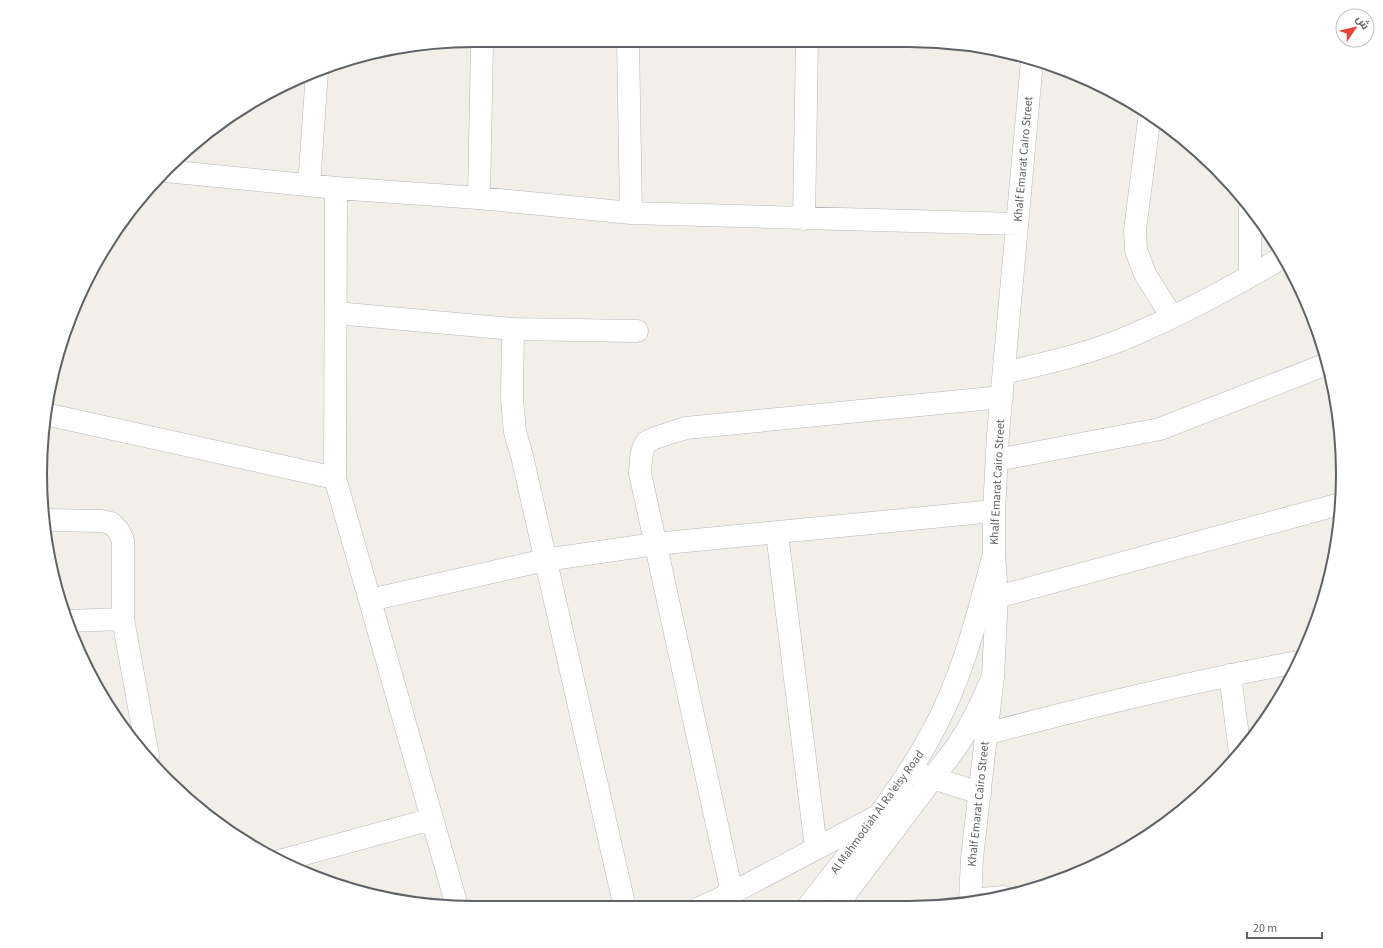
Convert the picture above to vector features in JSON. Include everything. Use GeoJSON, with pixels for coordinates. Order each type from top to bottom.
{"type":"FeatureCollection","features":[{"type":"Feature","properties":{"kind":"street"},"geometry":{"type":"LineString","coordinates":[[479,198],[482,47]]}},
{"type":"Feature","properties":{"kind":"street"},"geometry":{"type":"LineString","coordinates":[[628,47],[631,213]]}},
{"type":"Feature","properties":{"kind":"street"},"geometry":{"type":"LineString","coordinates":[[804,219],[806,47]]}},
{"type":"Feature","properties":{"kind":"street","name":"Khalf Emarat Cairo Street"},"geometry":{"type":"LineString","coordinates":[[970,896],[972,858],[985,734],[993,676],[997,597],[994,554],[994,511],[998,434],[1032,66]]}},
{"type":"Feature","properties":{"kind":"street"},"geometry":{"type":"LineString","coordinates":[[309,185],[317,78]]}},
{"type":"Feature","properties":{"kind":"street"},"geometry":{"type":"LineString","coordinates":[[1149,121],[1135,230],[1136,250],[1145,274],[1172,317]]}},
{"type":"Feature","properties":{"kind":"street"},"geometry":{"type":"LineString","coordinates":[[172,172],[336,188],[479,198],[631,213],[1017,224]]}},
{"type":"Feature","properties":{"kind":"street"},"geometry":{"type":"LineString","coordinates":[[336,188],[335,478],[455,900]]}},
{"type":"Feature","properties":{"kind":"street"},"geometry":{"type":"LineString","coordinates":[[1250,217],[1250,276]]}},
{"type":"Feature","properties":{"kind":"street"},"geometry":{"type":"LineString","coordinates":[[1004,373],[1066,358],[1113,343],[1172,317],[1278,260]]}},
{"type":"Feature","properties":{"kind":"street"},"geometry":{"type":"LineString","coordinates":[[336,313],[512,329],[637,331]]}},
{"type":"Feature","properties":{"kind":"street"},"geometry":{"type":"LineString","coordinates":[[512,329],[512,399],[515,432],[522,456],[623,901]]}},
{"type":"Feature","properties":{"kind":"street"},"geometry":{"type":"LineString","coordinates":[[997,460],[1160,429],[1322,366]]}},
{"type":"Feature","properties":{"kind":"street"},"geometry":{"type":"LineString","coordinates":[[732,893],[640,473],[642,453],[648,442],[686,428],[1002,397]]}},
{"type":"Feature","properties":{"kind":"street"},"geometry":{"type":"LineString","coordinates":[[51,415],[335,478]]}},
{"type":"Feature","properties":{"kind":"street"},"geometry":{"type":"LineString","coordinates":[[997,597],[1335,505]]}},
{"type":"Feature","properties":{"kind":"street"},"geometry":{"type":"LineString","coordinates":[[370,600],[545,560],[655,544],[994,511]]}},
{"type":"Feature","properties":{"kind":"street"},"geometry":{"type":"LineString","coordinates":[[50,520],[101,521],[111,523],[118,530],[123,540],[123,619],[147,748]]}},
{"type":"Feature","properties":{"kind":"street"},"geometry":{"type":"LineString","coordinates":[[776,533],[816,848]]}},
{"type":"Feature","properties":{"kind":"street","name":"Al Mahmodiah Al Ra'eisy Road"},"geometry":{"type":"LineString","coordinates":[[812,901],[878,816],[934,730],[961,669],[994,554]]}},
{"type":"Feature","properties":{"kind":"street"},"geometry":{"type":"LineString","coordinates":[[74,621],[123,619]]}},
{"type":"Feature","properties":{"kind":"street"},"geometry":{"type":"LineString","coordinates":[[985,734],[1230,674],[1292,663]]}},
{"type":"Feature","properties":{"kind":"street"},"geometry":{"type":"LineString","coordinates":[[1230,674],[1239,745]]}},
{"type":"Feature","properties":{"kind":"street","name":"Al Mahmodiah Al Ra'eisy Road"},"geometry":{"type":"LineString","coordinates":[[840,901],[966,732],[993,676]]}},
{"type":"Feature","properties":{"kind":"street"},"geometry":{"type":"LineString","coordinates":[[909,770],[980,793]]}},
{"type":"Feature","properties":{"kind":"street"},"geometry":{"type":"LineString","coordinates":[[715,901],[878,816]]}},
{"type":"Feature","properties":{"kind":"street"},"geometry":{"type":"LineString","coordinates":[[288,858],[432,819]]}}]}
